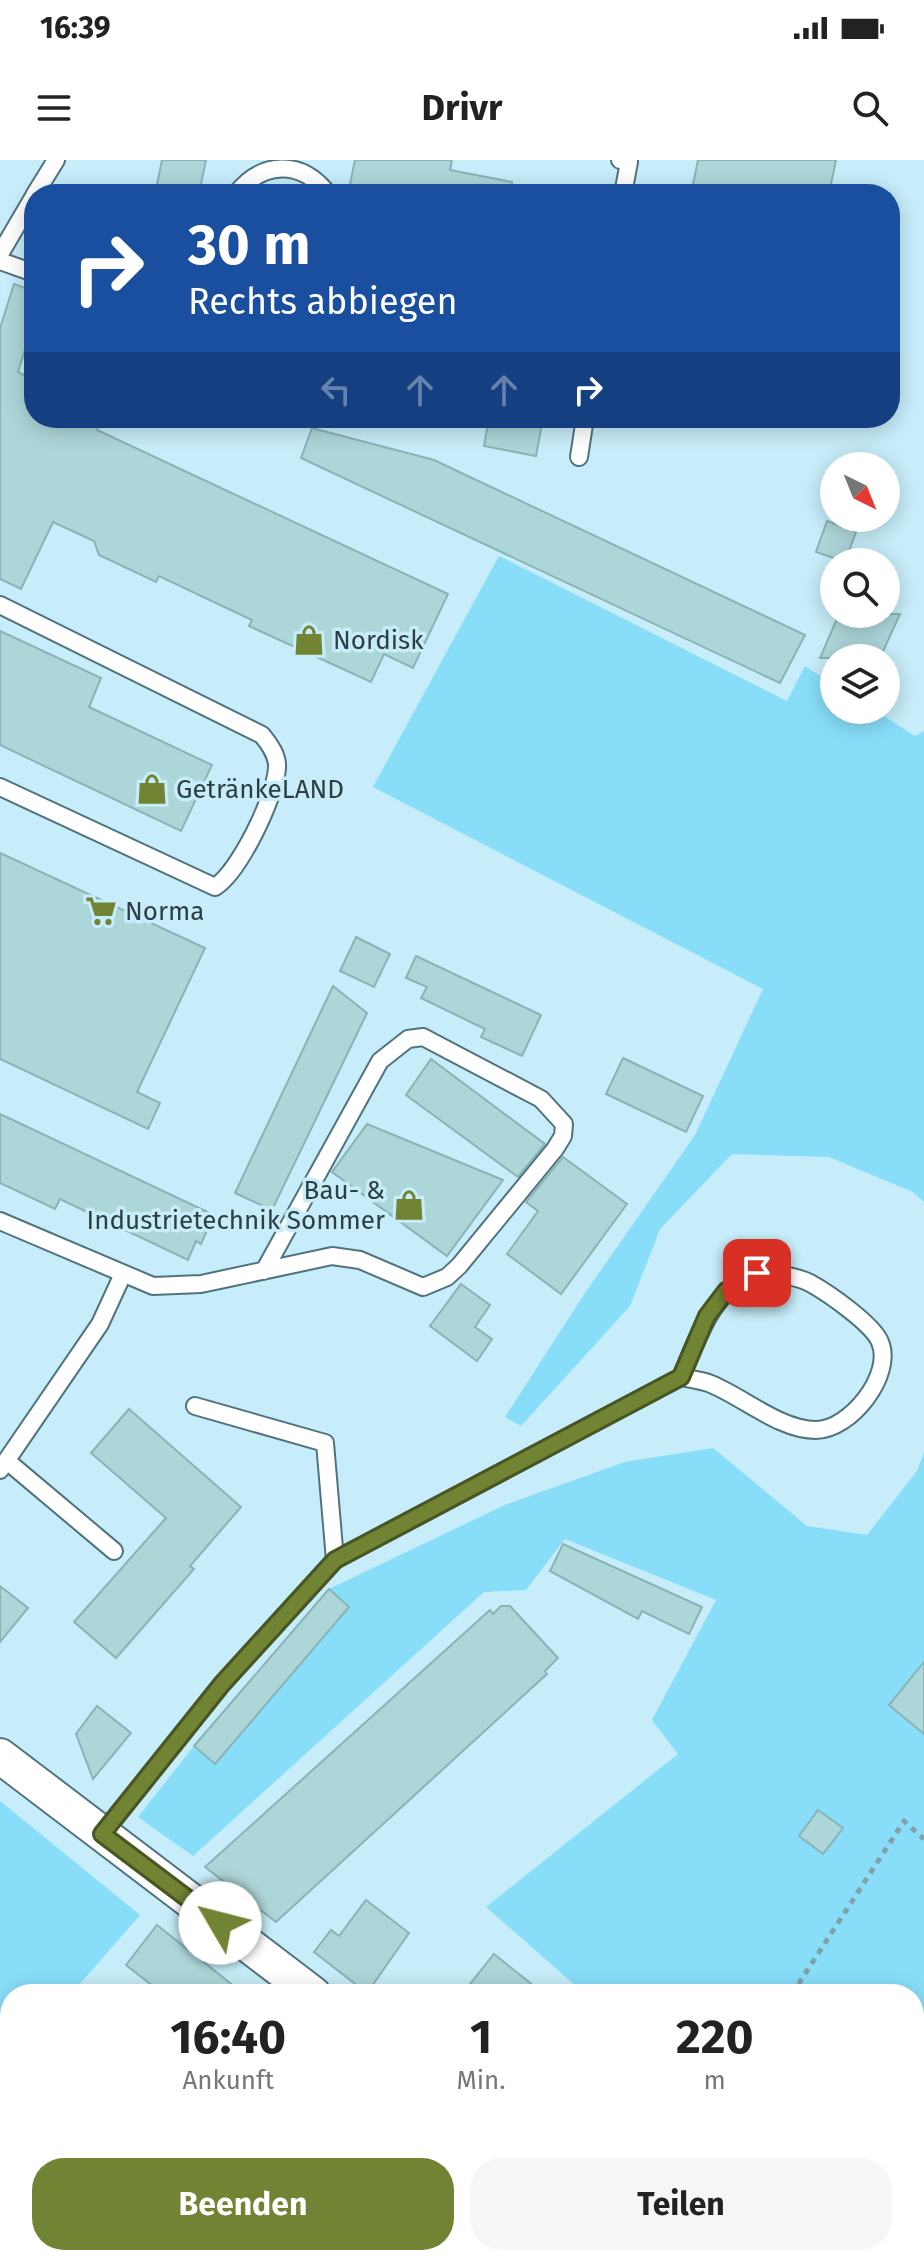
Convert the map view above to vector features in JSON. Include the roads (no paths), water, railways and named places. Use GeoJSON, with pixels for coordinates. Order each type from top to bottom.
{"type":"FeatureCollection","features":[{"type":"Feature","properties":{"kind":"street"},"geometry":{"type":"LineString","coordinates":[[0,1756],[300,1984]]}},
{"type":"Feature","properties":{"kind":"lane"},"geometry":{"type":"LineString","coordinates":[[42,184],[56,160]]}},
{"type":"Feature","properties":{"kind":"lane"},"geometry":{"type":"LineString","coordinates":[[620,160],[629,162],[625,184]]}},
{"type":"Feature","properties":{"kind":"lane"},"geometry":{"type":"LineString","coordinates":[[247,184],[265,168],[283,164],[311,176],[319,184]]}},
{"type":"Feature","properties":{"kind":"lane"},"geometry":{"type":"LineString","coordinates":[[0,254],[24,214]]}},
{"type":"Feature","properties":{"kind":"lane"},"geometry":{"type":"LineString","coordinates":[[0,261],[24,269]]}},
{"type":"Feature","properties":{"kind":"lane"},"geometry":{"type":"LineString","coordinates":[[579,457],[583,428]]}},
{"type":"Feature","properties":{"kind":"lane"},"geometry":{"type":"LineString","coordinates":[[0,605],[262,735],[274,751],[278,766],[272,794],[233,871],[215,887],[0,787]]}},
{"type":"Feature","properties":{"kind":"lane"},"geometry":{"type":"LineString","coordinates":[[0,1221],[153,1286],[201,1284],[264,1271],[332,1256],[360,1260],[423,1287],[434,1284],[459,1266],[555,1149],[563,1136],[564,1124],[541,1099],[423,1037],[408,1039],[380,1061],[264,1271]]}},
{"type":"Feature","properties":{"kind":"lane"},"geometry":{"type":"LineString","coordinates":[[102,1834],[222,1684],[335,1560],[681,1377],[708,1382],[796,1427],[814,1430],[834,1428],[860,1407],[883,1356],[880,1341],[868,1325],[810,1283],[757,1273],[726,1291],[707,1316],[681,1377]]}},
{"type":"Feature","properties":{"kind":"lane"},"geometry":{"type":"LineString","coordinates":[[114,1551],[4,1465],[100,1324],[123,1274]]}},
{"type":"Feature","properties":{"kind":"lane"},"geometry":{"type":"LineString","coordinates":[[195,1406],[325,1443],[335,1560]]}},
{"type":"Feature","properties":{"kind":"place","name":"Nordisk"},"geometry":{"type":"Point","coordinates":[309,640]}},
{"type":"Feature","properties":{"kind":"place","name":"GetränkeLAND"},"geometry":{"type":"Point","coordinates":[152,789]}},
{"type":"Feature","properties":{"kind":"place","name":"Norma"},"geometry":{"type":"Point","coordinates":[101,911]}},
{"type":"Feature","properties":{"kind":"place","name":"Bau- & Industrietechnik Sommer"},"geometry":{"type":"Point","coordinates":[409,1205]}}]}
